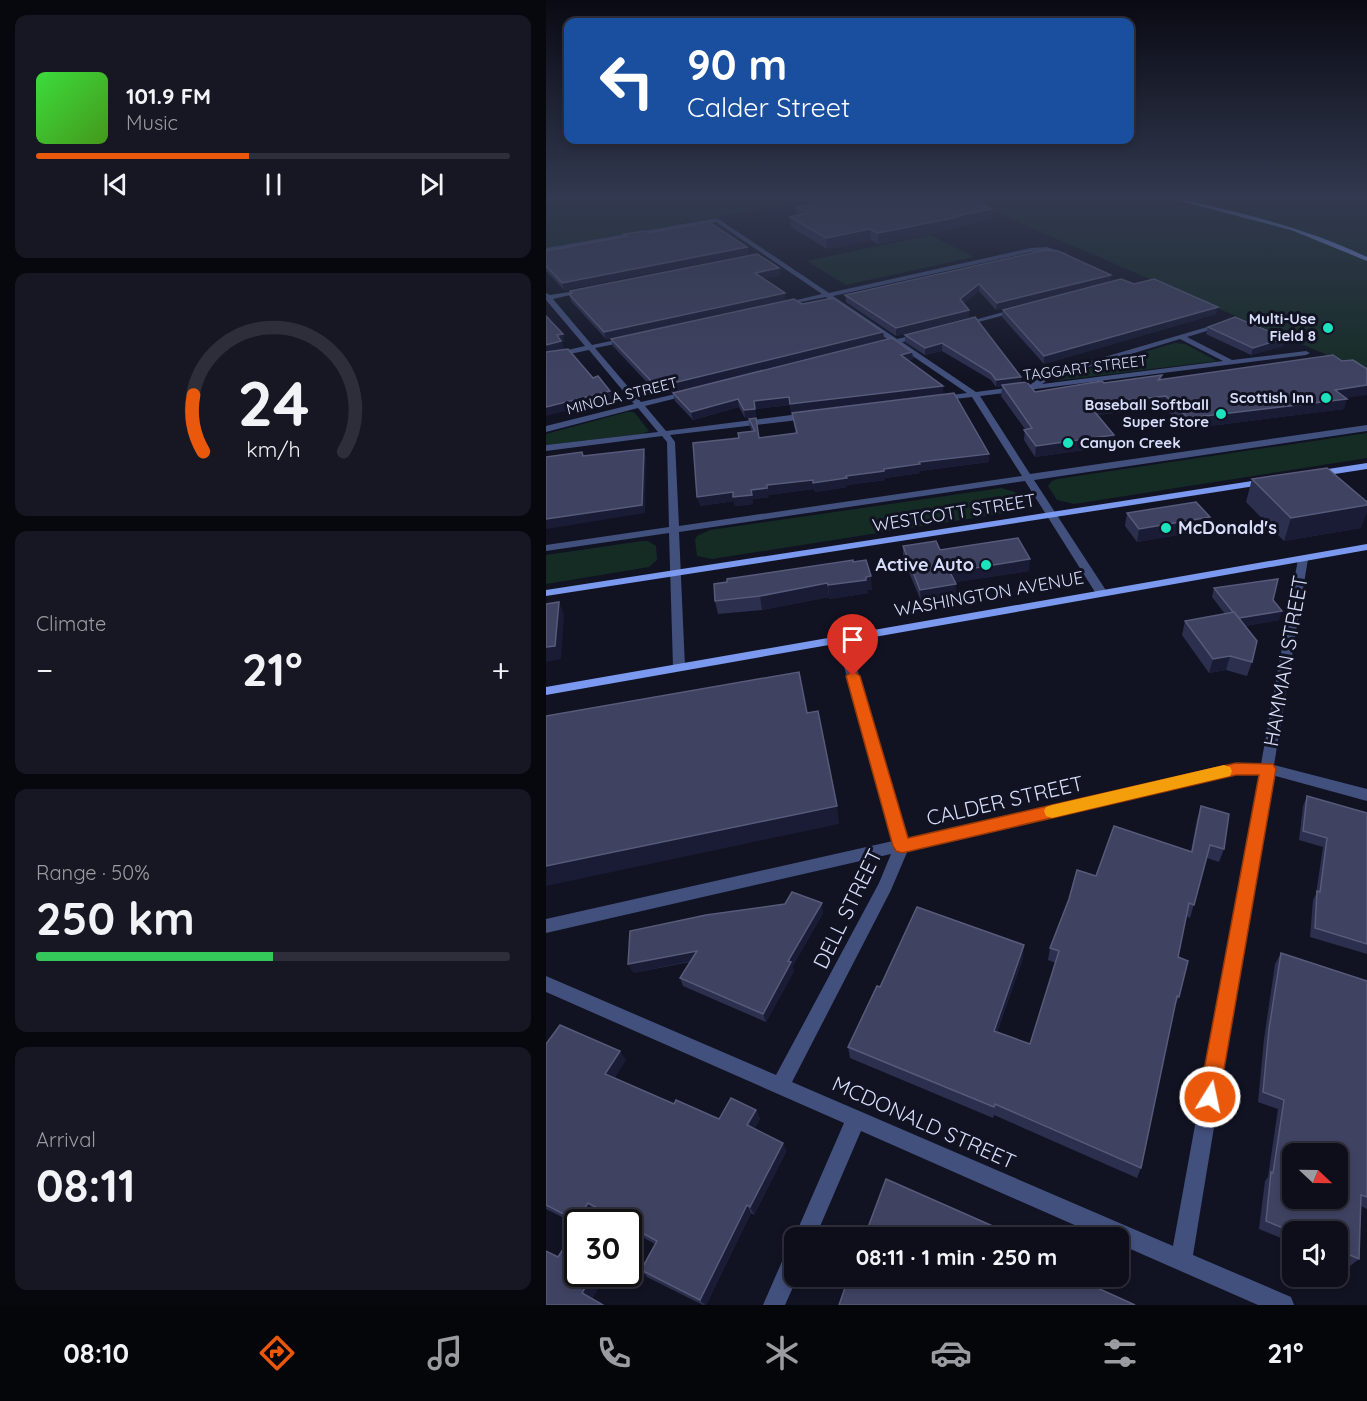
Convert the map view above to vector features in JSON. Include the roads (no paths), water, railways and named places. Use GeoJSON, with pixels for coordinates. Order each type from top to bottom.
{"type":"FeatureCollection","features":[{"type":"Feature","properties":{"kind":"main road"},"geometry":{"type":"LineString","coordinates":[[1306,475],[1367,466]]}},
{"type":"Feature","properties":{"kind":"main road","name":"WESTCOTT STREET"},"geometry":{"type":"LineString","coordinates":[[546,593],[1282,479]]}},
{"type":"Feature","properties":{"kind":"main road","name":"WASHINGTON AVENUE"},"geometry":{"type":"LineString","coordinates":[[546,691],[1367,547]]}},
{"type":"Feature","properties":{"kind":"street"},"geometry":{"type":"LineString","coordinates":[[773,258],[830,294],[975,395],[1101,592]]}},
{"type":"Feature","properties":{"kind":"street"},"geometry":{"type":"LineString","coordinates":[[773,307],[995,258]]}},
{"type":"Feature","properties":{"kind":"street"},"geometry":{"type":"LineString","coordinates":[[1070,258],[1076,260]]}},
{"type":"Feature","properties":{"kind":"street"},"geometry":{"type":"LineString","coordinates":[[547,296],[594,288]]}},
{"type":"Feature","properties":{"kind":"street"},"geometry":{"type":"LineString","coordinates":[[547,296],[671,442],[679,667]]}},
{"type":"Feature","properties":{"kind":"street"},"geometry":{"type":"LineString","coordinates":[[950,327],[1029,307]]}},
{"type":"Feature","properties":{"kind":"street"},"geometry":{"type":"LineString","coordinates":[[1032,388],[1046,377],[1229,323]]}},
{"type":"Feature","properties":{"kind":"street"},"geometry":{"type":"LineString","coordinates":[[867,348],[928,333]]}},
{"type":"Feature","properties":{"kind":"street"},"geometry":{"type":"LineString","coordinates":[[546,357],[636,337]]}},
{"type":"Feature","properties":{"kind":"street"},"geometry":{"type":"LineString","coordinates":[[1180,337],[1232,363]]}},
{"type":"Feature","properties":{"kind":"street","name":"TAGGART STREET"},"geometry":{"type":"LineString","coordinates":[[925,401],[1306,353]]}},
{"type":"Feature","properties":{"kind":"street","name":"MINOLA STREET"},"geometry":{"type":"LineString","coordinates":[[546,429],[704,389]]}},
{"type":"Feature","properties":{"kind":"street"},"geometry":{"type":"LineString","coordinates":[[546,448],[821,414]]}},
{"type":"Feature","properties":{"kind":"street","name":"WESTCOTT STREET"},"geometry":{"type":"LineString","coordinates":[[546,548],[1367,428]]}},
{"type":"Feature","properties":{"kind":"street","name":"HAMMAN STREET"},"geometry":{"type":"LineString","coordinates":[[1181,1261],[1303,559]]}},
{"type":"Feature","properties":{"kind":"street","name":"DELL STREET"},"geometry":{"type":"LineString","coordinates":[[780,1086],[886,885],[902,846],[842,638]]}},
{"type":"Feature","properties":{"kind":"street","name":"CALDER STREET"},"geometry":{"type":"LineString","coordinates":[[546,926],[1236,769],[1268,769],[1367,795]]}},
{"type":"Feature","properties":{"kind":"street","name":"MCDONALD STREET"},"geometry":{"type":"LineString","coordinates":[[548,987],[1181,1261],[1256,1299],[1283,1305]]}},
{"type":"Feature","properties":{"kind":"street"},"geometry":{"type":"LineString","coordinates":[[809,1227],[856,1119]]}},
{"type":"Feature","properties":{"kind":"street"},"geometry":{"type":"LineString","coordinates":[[774,1305],[784,1283]]}},
{"type":"Feature","properties":{"kind":"place","name":"Multi-Use Field 8"},"geometry":{"type":"Point","coordinates":[1328,328]}},
{"type":"Feature","properties":{"kind":"place","name":"Scottish Inn"},"geometry":{"type":"Point","coordinates":[1326,398]}},
{"type":"Feature","properties":{"kind":"place","name":"Baseball Softball Super Store"},"geometry":{"type":"Point","coordinates":[1221,414]}},
{"type":"Feature","properties":{"kind":"place","name":"Canyon Creek"},"geometry":{"type":"Point","coordinates":[1068,443]}},
{"type":"Feature","properties":{"kind":"place","name":"McDonald's"},"geometry":{"type":"Point","coordinates":[1166,528]}},
{"type":"Feature","properties":{"kind":"place","name":"Active Auto"},"geometry":{"type":"Point","coordinates":[986,565]}}]}
